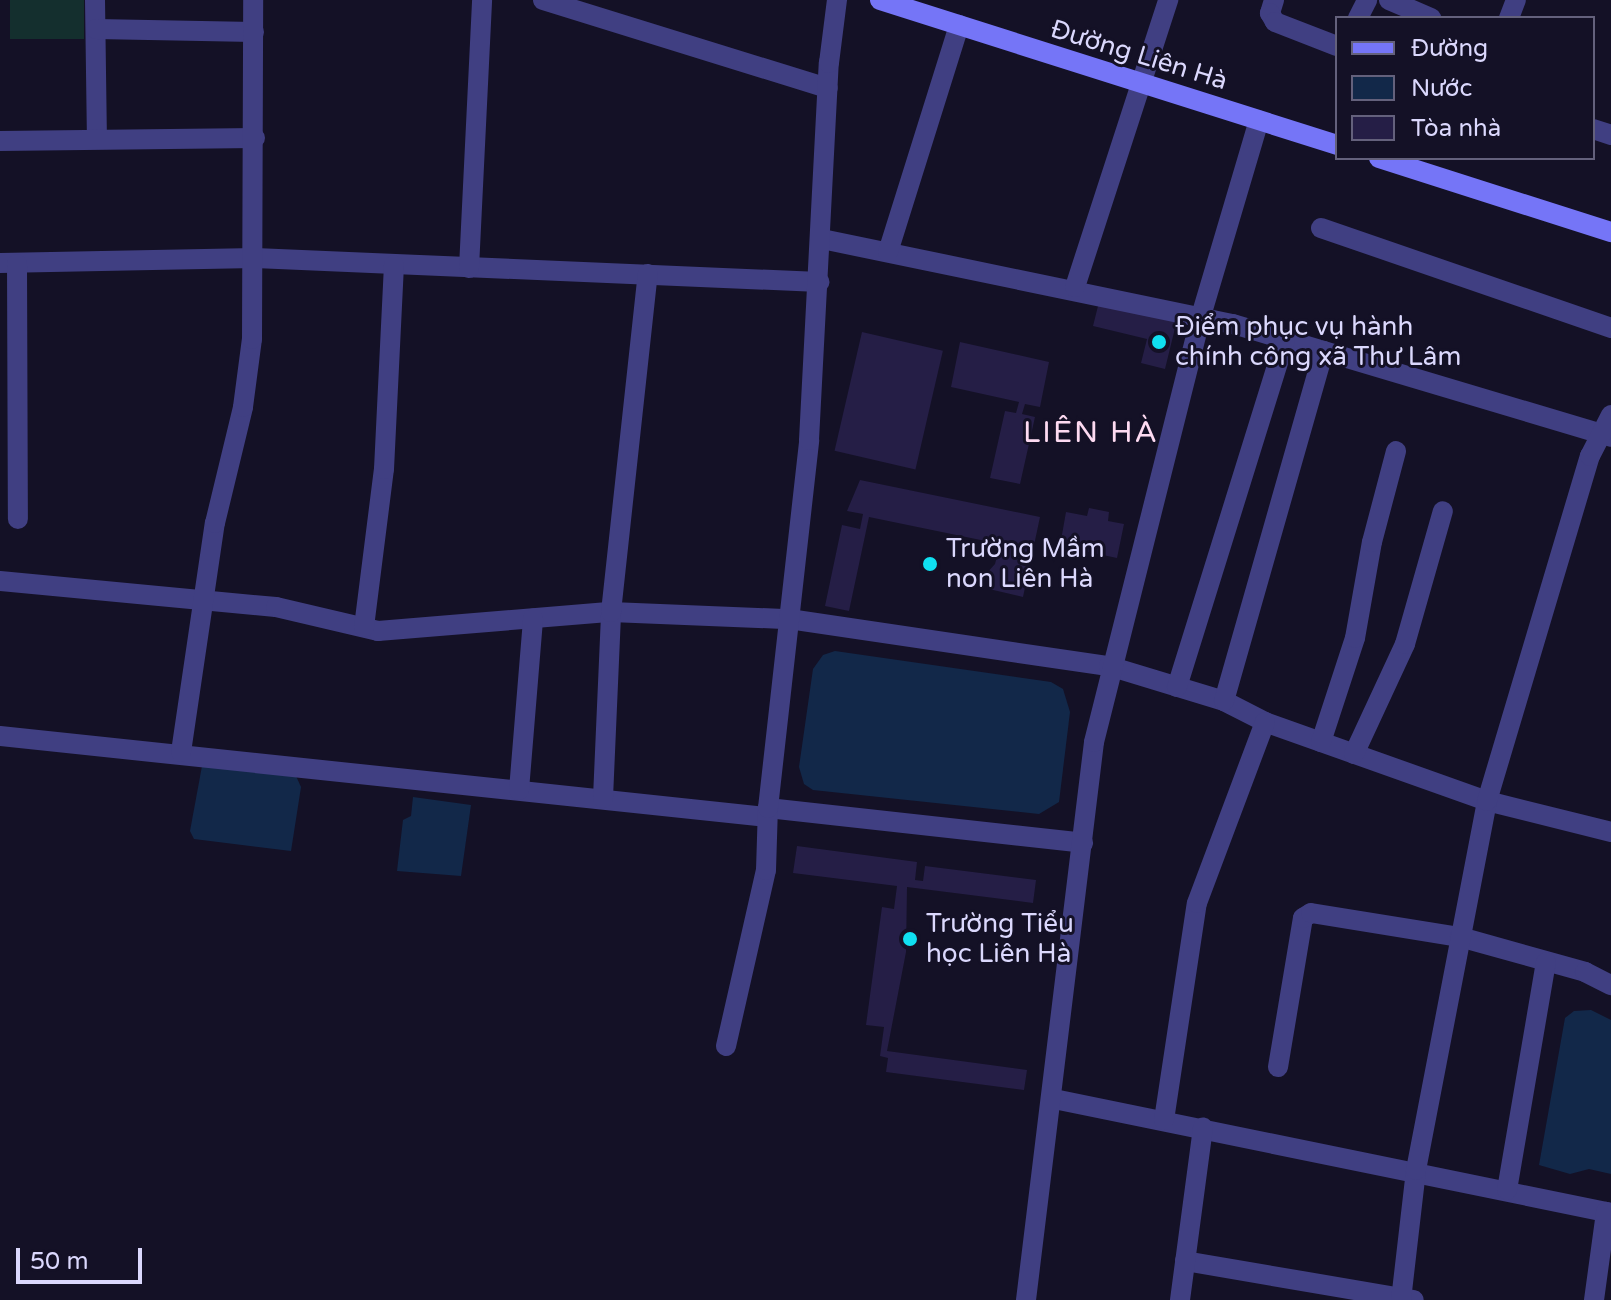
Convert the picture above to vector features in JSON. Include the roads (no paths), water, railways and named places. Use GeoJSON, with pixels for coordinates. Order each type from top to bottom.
{"type":"FeatureCollection","features":[{"type":"Feature","properties":{"kind":"main road","name":"Đường Liên Hà"},"geometry":{"type":"LineString","coordinates":[[880,0],[1335,144]]}},
{"type":"Feature","properties":{"kind":"main road"},"geometry":{"type":"LineString","coordinates":[[1385,160],[1611,232]]}},
{"type":"Feature","properties":{"kind":"street"},"geometry":{"type":"LineString","coordinates":[[95,0],[97,138]]}},
{"type":"Feature","properties":{"kind":"street"},"geometry":{"type":"LineString","coordinates":[[181,752],[203,599],[243,407],[255,258],[253,0]]}},
{"type":"Feature","properties":{"kind":"street"},"geometry":{"type":"LineString","coordinates":[[469,268],[482,0]]}},
{"type":"Feature","properties":{"kind":"street"},"geometry":{"type":"LineString","coordinates":[[543,0],[828,88]]}},
{"type":"Feature","properties":{"kind":"street"},"geometry":{"type":"LineString","coordinates":[[726,1046],[766,870],[767,813],[789,619],[819,282],[828,88],[837,0]]}},
{"type":"Feature","properties":{"kind":"street"},"geometry":{"type":"LineString","coordinates":[[1075,287],[1167,0]]}},
{"type":"Feature","properties":{"kind":"street"},"geometry":{"type":"LineString","coordinates":[[1274,0],[1270,13],[1275,22],[1335,45]]}},
{"type":"Feature","properties":{"kind":"street"},"geometry":{"type":"LineString","coordinates":[[1389,0],[1426,16]]}},
{"type":"Feature","properties":{"kind":"street"},"geometry":{"type":"LineString","coordinates":[[888,252],[959,25]]}},
{"type":"Feature","properties":{"kind":"street"},"geometry":{"type":"LineString","coordinates":[[96,29],[254,32]]}},
{"type":"Feature","properties":{"kind":"street"},"geometry":{"type":"LineString","coordinates":[[1026,1300],[1054,1099],[1083,843],[1109,666],[1201,316],[1259,120]]}},
{"type":"Feature","properties":{"kind":"street"},"geometry":{"type":"LineString","coordinates":[[0,141],[255,138]]}},
{"type":"Feature","properties":{"kind":"street"},"geometry":{"type":"LineString","coordinates":[[1321,228],[1611,328]]}},
{"type":"Feature","properties":{"kind":"street"},"geometry":{"type":"LineString","coordinates":[[822,239],[1075,287],[1201,316],[1606,436]]}},
{"type":"Feature","properties":{"kind":"street"},"geometry":{"type":"LineString","coordinates":[[18,519],[9,263],[255,258],[819,282]]}},
{"type":"Feature","properties":{"kind":"street"},"geometry":{"type":"LineString","coordinates":[[364,627],[384,469],[394,265]]}},
{"type":"Feature","properties":{"kind":"street"},"geometry":{"type":"LineString","coordinates":[[603,798],[611,612],[648,274]]}},
{"type":"Feature","properties":{"kind":"street"},"geometry":{"type":"LineString","coordinates":[[1177,687],[1285,341]]}},
{"type":"Feature","properties":{"kind":"street"},"geometry":{"type":"LineString","coordinates":[[1224,701],[1324,351]]}},
{"type":"Feature","properties":{"kind":"street"},"geometry":{"type":"LineString","coordinates":[[1185,1261],[1406,1299],[1416,1170],[1487,801],[1585,469],[1606,436],[1611,415]]}},
{"type":"Feature","properties":{"kind":"street"},"geometry":{"type":"LineString","coordinates":[[1321,742],[1355,638],[1372,542],[1396,451]]}},
{"type":"Feature","properties":{"kind":"street"},"geometry":{"type":"LineString","coordinates":[[1354,754],[1405,644],[1443,511]]}},
{"type":"Feature","properties":{"kind":"street"},"geometry":{"type":"LineString","coordinates":[[0,581],[203,599],[313,613],[364,627],[459,628],[611,612],[789,619],[1109,666],[1224,701],[1265,722],[1487,801],[1611,832]]}},
{"type":"Feature","properties":{"kind":"street"},"geometry":{"type":"LineString","coordinates":[[519,790],[533,619]]}},
{"type":"Feature","properties":{"kind":"street"},"geometry":{"type":"LineString","coordinates":[[1164,1120],[1197,903],[1265,722]]}},
{"type":"Feature","properties":{"kind":"street"},"geometry":{"type":"LineString","coordinates":[[0,736],[181,752],[519,790],[1083,843]]}},
{"type":"Feature","properties":{"kind":"street"},"geometry":{"type":"LineString","coordinates":[[1278,1067],[1307,914],[1460,937],[1611,985]]}},
{"type":"Feature","properties":{"kind":"street"},"geometry":{"type":"LineString","coordinates":[[1507,1190],[1546,962]]}},
{"type":"Feature","properties":{"kind":"street"},"geometry":{"type":"LineString","coordinates":[[1054,1099],[1416,1170],[1608,1213],[1594,1300]]}},
{"type":"Feature","properties":{"kind":"street"},"geometry":{"type":"LineString","coordinates":[[1180,1300],[1203,1128]]}},
{"type":"Feature","properties":{"kind":"water"},"geometry":{"type":"Polygon","coordinates":[[[835,651],[1051,682],[1063,689],[1070,712],[1059,802],[1039,814],[813,790],[804,784],[799,767],[813,669],[823,655],[835,651]]]}},
{"type":"Feature","properties":{"kind":"water"},"geometry":{"type":"Polygon","coordinates":[[[202,766],[296,776],[301,787],[291,851],[194,839],[190,831],[202,766]]]}},
{"type":"Feature","properties":{"kind":"water"},"geometry":{"type":"Polygon","coordinates":[[[413,797],[471,805],[461,876],[397,871],[403,820],[411,816],[413,797]]]}},
{"type":"Feature","properties":{"kind":"water"},"geometry":{"type":"Polygon","coordinates":[[[1591,1010],[1611,1020],[1611,1174],[1589,1169],[1570,1174],[1539,1165],[1565,1018],[1574,1011],[1591,1010]]]}},
{"type":"Feature","properties":{"kind":"place","name":"Điểm phục vụ hành chính công xã Thư Lâm"},"geometry":{"type":"Point","coordinates":[1159,342]}},
{"type":"Feature","properties":{"kind":"place","name":"Trường Mầm non Liên Hà"},"geometry":{"type":"Point","coordinates":[930,564]}},
{"type":"Feature","properties":{"kind":"place","name":"Trường Tiểu học Liên Hà"},"geometry":{"type":"Point","coordinates":[910,939]}},
{"type":"Feature","properties":{"kind":"district","name":"LIÊN HÀ"},"geometry":{"type":"Point","coordinates":[1091,433]}}]}
